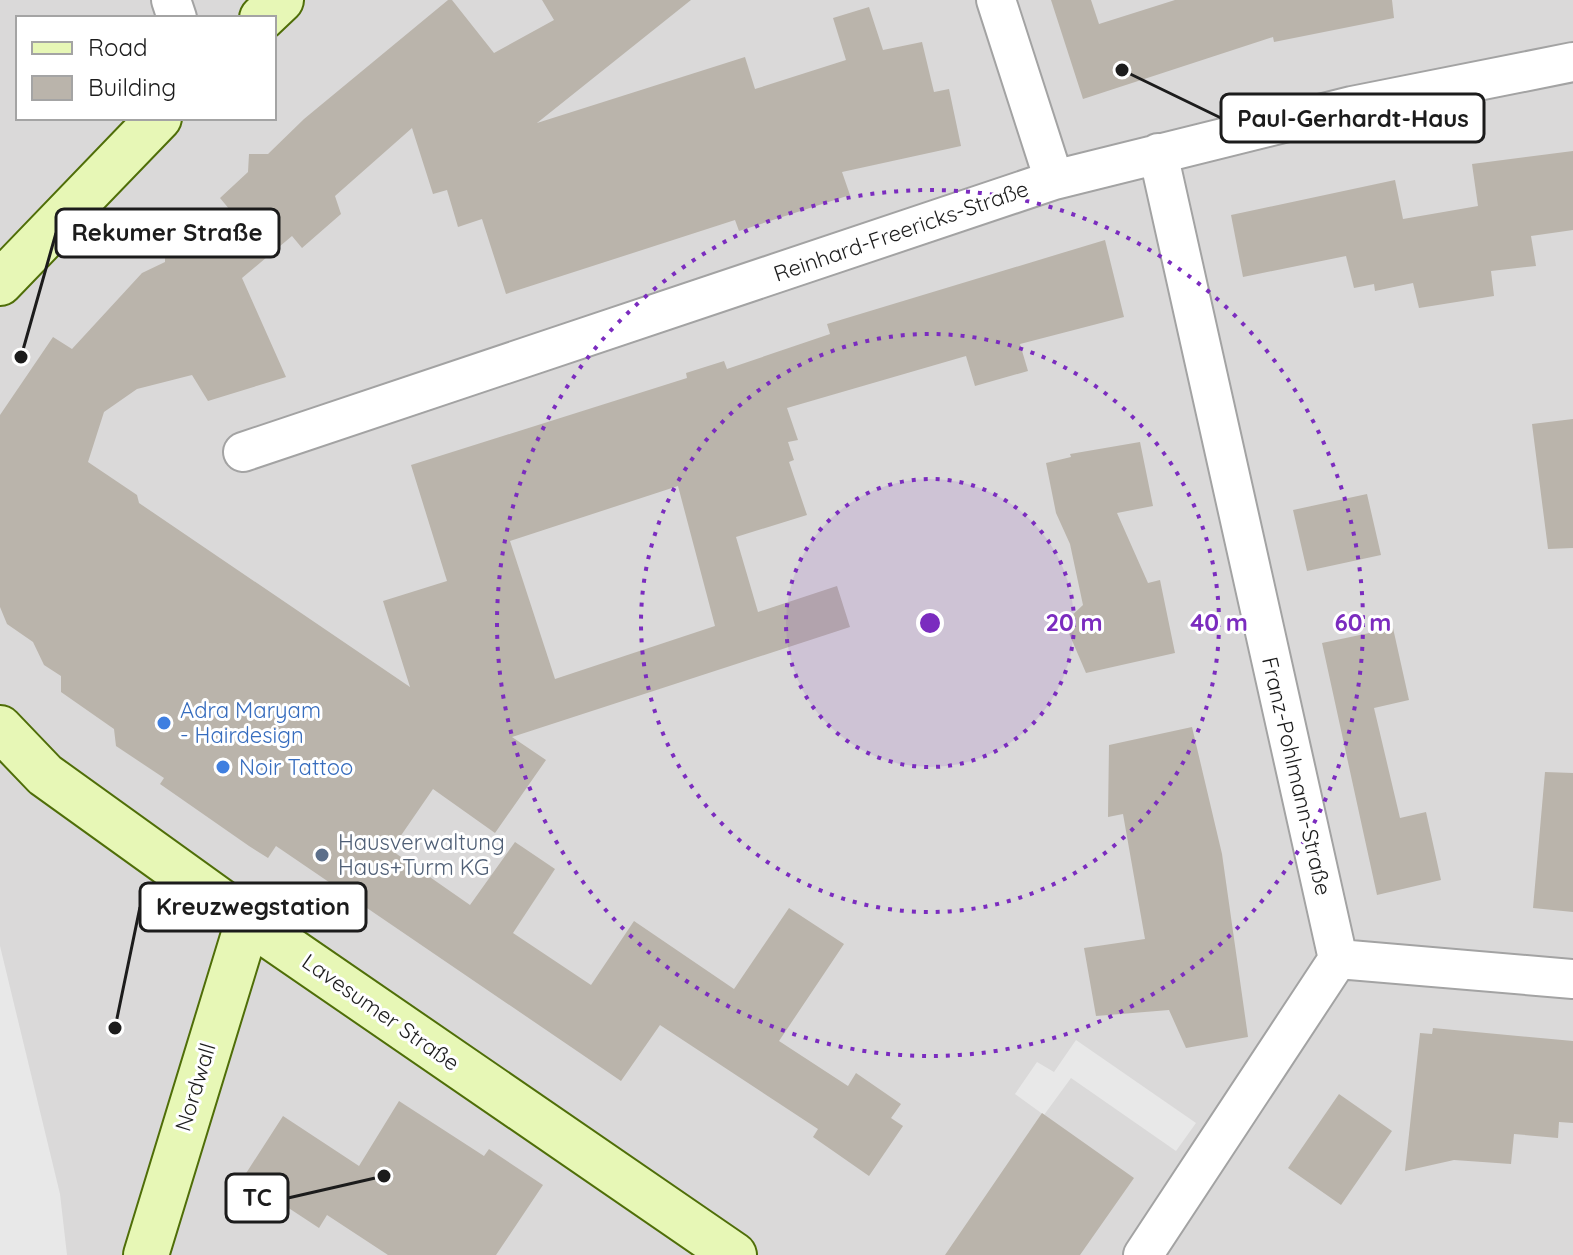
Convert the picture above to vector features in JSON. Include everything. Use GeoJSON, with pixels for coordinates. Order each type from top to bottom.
{"type":"FeatureCollection","features":[{"type":"Feature","properties":{"kind":"street"},"geometry":{"type":"LineString","coordinates":[[264,16],[281,0]]}},
{"type":"Feature","properties":{"kind":"street"},"geometry":{"type":"LineString","coordinates":[[996,0],[1054,180]]}},
{"type":"Feature","properties":{"kind":"street","name":"Reinhard-Freericks-Straße"},"geometry":{"type":"LineString","coordinates":[[243,452],[1054,180],[1352,106],[1573,62]]}},
{"type":"Feature","properties":{"kind":"street"},"geometry":{"type":"LineString","coordinates":[[0,283],[157,120]]}},
{"type":"Feature","properties":{"kind":"street","name":"Franz-Pohlmann-Straße"},"geometry":{"type":"LineString","coordinates":[[1158,153],[1338,959]]}},
{"type":"Feature","properties":{"kind":"street","name":"Lavesumer Straße"},"geometry":{"type":"LineString","coordinates":[[0,728],[45,775],[248,921],[734,1255]]}},
{"type":"Feature","properties":{"kind":"street","name":"Nordwall"},"geometry":{"type":"LineString","coordinates":[[146,1255],[248,921]]}},
{"type":"Feature","properties":{"kind":"street"},"geometry":{"type":"LineString","coordinates":[[1143,1255],[1338,959],[1573,979]]}},
{"type":"Feature","properties":{"kind":"shaded area"},"geometry":{"type":"Polygon","coordinates":[[[0,0],[1573,0],[1573,1255],[0,1255],[0,0]]]}},
{"type":"Feature","properties":{"kind":"shaded area"},"geometry":{"type":"Polygon","coordinates":[[[0,946],[60,1194],[67,1255],[0,1255],[0,946]]]}},
{"type":"Feature","properties":{"kind":"shaded area"},"geometry":{"type":"Polygon","coordinates":[[[1076,1040],[1196,1123],[1176,1151],[1071,1078],[1044,1115],[1015,1094],[1037,1062],[1054,1072],[1076,1040]]]}},
{"type":"Feature","properties":{"kind":"building"},"geometry":{"type":"Polygon","coordinates":[[[448,0],[452,0],[494,53],[554,20],[542,0],[691,0],[537,123],[745,57],[755,89],[846,60],[833,18],[869,7],[883,50],[922,42],[934,92],[949,89],[961,146],[842,172],[850,195],[739,231],[735,220],[506,294],[482,219],[458,227],[447,190],[433,194],[412,128],[335,196],[341,214],[302,248],[292,236],[242,278],[286,377],[208,401],[192,375],[137,389],[104,412],[88,462],[137,495],[139,503],[410,687],[383,601],[447,581],[411,465],[687,378],[686,373],[724,361],[727,369],[830,334],[827,324],[1105,240],[1124,317],[1020,344],[1028,371],[975,386],[966,356],[787,408],[798,440],[788,442],[794,460],[789,462],[807,515],[736,537],[758,612],[837,586],[850,627],[512,737],[546,760],[495,833],[433,789],[391,850],[470,905],[515,842],[555,869],[513,933],[591,985],[634,921],[734,989],[789,908],[844,944],[779,1041],[848,1086],[856,1073],[901,1104],[891,1118],[903,1126],[869,1176],[813,1137],[818,1129],[660,1025],[621,1081],[276,846],[268,858],[249,846],[160,784],[164,778],[116,746],[114,729],[61,692],[61,676],[44,665],[33,642],[7,624],[0,607],[0,415],[53,337],[72,349],[142,273],[165,262],[165,241],[235,216],[220,198],[248,172],[249,154],[268,154],[304,119],[448,0]],[[678,486],[510,541],[555,679],[715,626],[678,486]]]}},
{"type":"Feature","properties":{"kind":"building"},"geometry":{"type":"Polygon","coordinates":[[[1051,0],[1091,0],[1099,24],[1175,0],[1392,0],[1394,18],[1274,42],[1273,37],[1083,99],[1051,0]]]}},
{"type":"Feature","properties":{"kind":"building"},"geometry":{"type":"Polygon","coordinates":[[[1573,151],[1573,230],[1531,236],[1536,266],[1491,271],[1494,296],[1419,308],[1413,283],[1375,291],[1374,284],[1354,288],[1346,256],[1243,277],[1231,215],[1395,180],[1403,219],[1478,206],[1472,164],[1573,151]]]}},
{"type":"Feature","properties":{"kind":"building"},"geometry":{"type":"Polygon","coordinates":[[[1573,419],[1573,548],[1548,549],[1532,424],[1573,419]]]}},
{"type":"Feature","properties":{"kind":"building"},"geometry":{"type":"Polygon","coordinates":[[[1140,442],[1153,506],[1117,513],[1148,583],[1160,580],[1175,653],[1086,673],[1068,631],[1068,619],[1083,605],[1070,544],[1056,513],[1046,463],[1071,457],[1070,454],[1140,442]]]}},
{"type":"Feature","properties":{"kind":"building"},"geometry":{"type":"Polygon","coordinates":[[[1367,494],[1381,555],[1307,571],[1293,510],[1367,494]]]}},
{"type":"Feature","properties":{"kind":"building"},"geometry":{"type":"Polygon","coordinates":[[[1393,628],[1409,700],[1374,708],[1400,818],[1426,812],[1441,880],[1377,895],[1322,643],[1393,628]]]}},
{"type":"Feature","properties":{"kind":"building"},"geometry":{"type":"Polygon","coordinates":[[[1192,727],[1222,854],[1248,1037],[1186,1048],[1169,1010],[1096,1016],[1084,948],[1145,939],[1123,814],[1108,817],[1109,745],[1192,727]]]}},
{"type":"Feature","properties":{"kind":"building"},"geometry":{"type":"Polygon","coordinates":[[[1545,772],[1573,773],[1573,912],[1533,908],[1545,772]]]}},
{"type":"Feature","properties":{"kind":"building"},"geometry":{"type":"Polygon","coordinates":[[[1433,1028],[1573,1041],[1573,1123],[1559,1122],[1558,1138],[1514,1134],[1511,1164],[1454,1160],[1405,1171],[1420,1033],[1432,1034],[1433,1028]]]}},
{"type":"Feature","properties":{"kind":"building"},"geometry":{"type":"Polygon","coordinates":[[[1339,1094],[1392,1131],[1341,1205],[1288,1168],[1339,1094]]]}},
{"type":"Feature","properties":{"kind":"building"},"geometry":{"type":"Polygon","coordinates":[[[399,1101],[484,1156],[489,1149],[543,1185],[496,1255],[388,1255],[327,1215],[319,1228],[243,1178],[283,1116],[359,1166],[399,1101]]]}},
{"type":"Feature","properties":{"kind":"building"},"geometry":{"type":"Polygon","coordinates":[[[1042,1113],[1134,1178],[1080,1255],[945,1255],[1042,1113]]]}},
{"type":"Feature","properties":{"kind":"place","name":"Paul-Gerhardt-Haus"},"geometry":{"type":"Point","coordinates":[1122,70]}},
{"type":"Feature","properties":{"kind":"place","name":"Rekumer Straße"},"geometry":{"type":"Point","coordinates":[21,357]}},
{"type":"Feature","properties":{"kind":"place","name":"Adra Maryam - Hairdesign"},"geometry":{"type":"Point","coordinates":[164,723]}},
{"type":"Feature","properties":{"kind":"place","name":"Noir Tattoo"},"geometry":{"type":"Point","coordinates":[223,767]}},
{"type":"Feature","properties":{"kind":"place","name":"Hausverwaltung Haus+Turm KG"},"geometry":{"type":"Point","coordinates":[322,855]}},
{"type":"Feature","properties":{"kind":"place","name":"Kreuzwegstation"},"geometry":{"type":"Point","coordinates":[115,1028]}},
{"type":"Feature","properties":{"kind":"place","name":"TC"},"geometry":{"type":"Point","coordinates":[384,1176]}}]}
